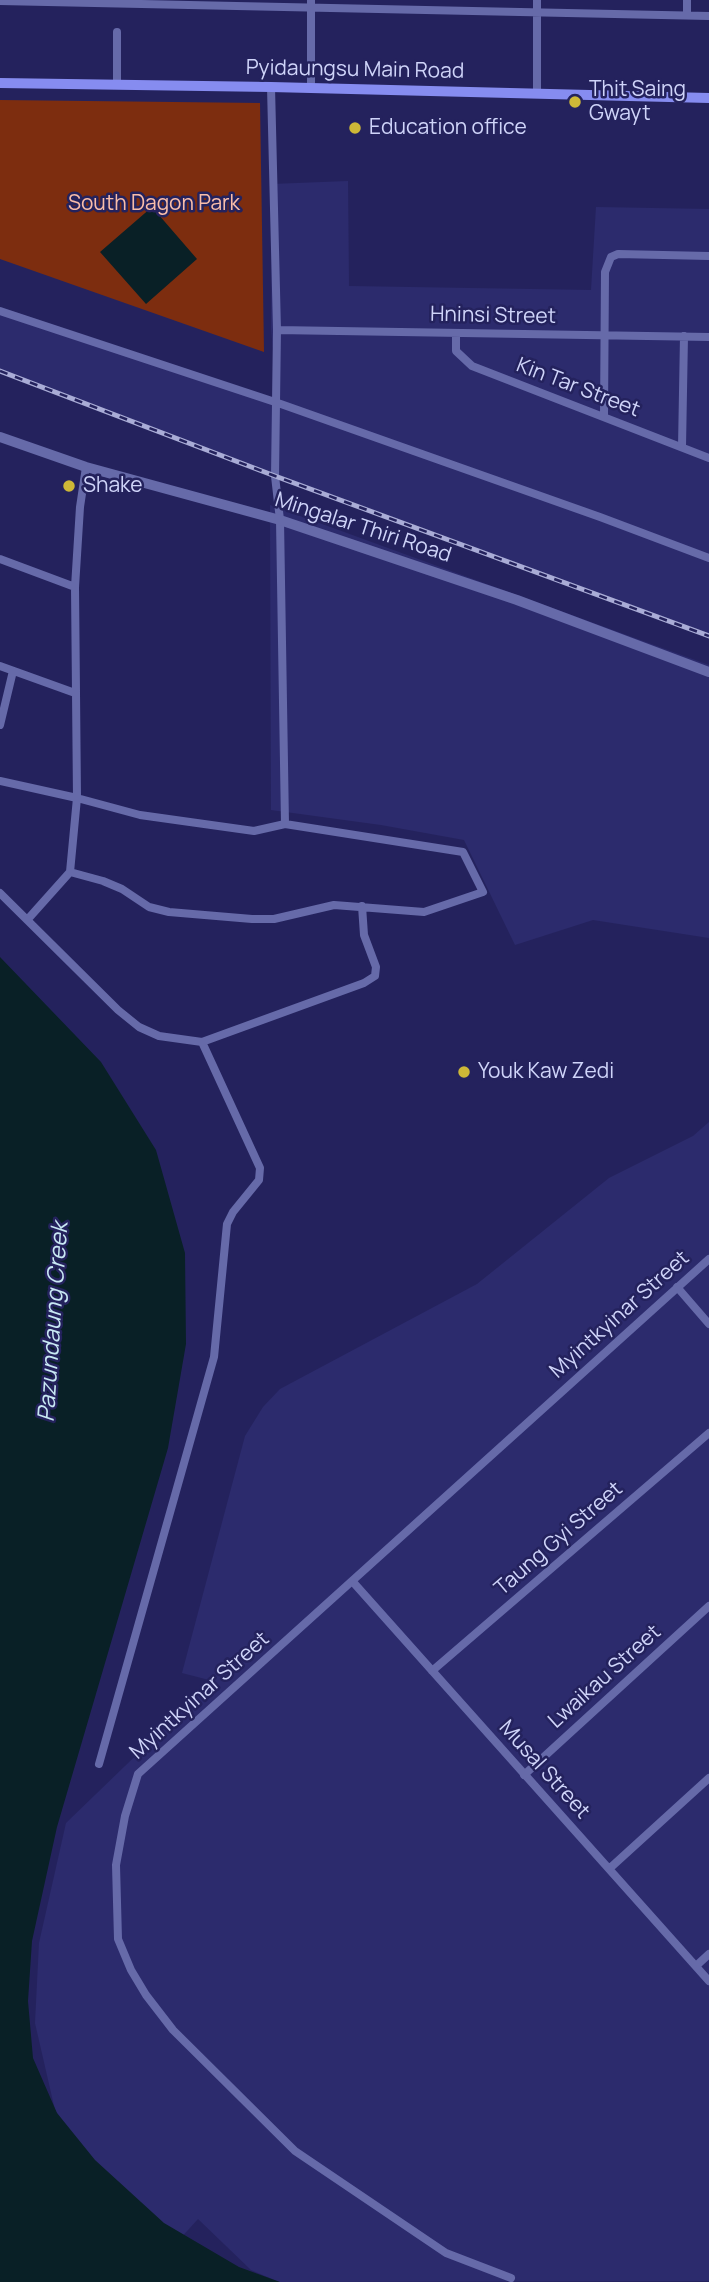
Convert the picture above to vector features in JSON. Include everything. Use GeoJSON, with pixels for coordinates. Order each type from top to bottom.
{"type":"FeatureCollection","features":[{"type":"Feature","properties":{"kind":"main road","name":"Pyidaungsu Main Road"},"geometry":{"type":"LineString","coordinates":[[0,83],[709,98]]}},
{"type":"Feature","properties":{"kind":"street"},"geometry":{"type":"LineString","coordinates":[[537,0],[537,94]]}},
{"type":"Feature","properties":{"kind":"street"},"geometry":{"type":"LineString","coordinates":[[687,0],[687,15]]}},
{"type":"Feature","properties":{"kind":"street"},"geometry":{"type":"LineString","coordinates":[[3,1],[388,4],[537,12],[709,16]]}},
{"type":"Feature","properties":{"kind":"street"},"geometry":{"type":"LineString","coordinates":[[311,4],[311,88]]}},
{"type":"Feature","properties":{"kind":"street"},"geometry":{"type":"LineString","coordinates":[[117,32],[117,85]]}},
{"type":"Feature","properties":{"kind":"street"},"geometry":{"type":"LineString","coordinates":[[271,87],[278,403],[275,476],[280,520],[285,824]]}},
{"type":"Feature","properties":{"kind":"street"},"geometry":{"type":"LineString","coordinates":[[604,416],[606,272],[611,257],[618,254],[709,256]]}},
{"type":"Feature","properties":{"kind":"street"},"geometry":{"type":"LineString","coordinates":[[0,311],[278,403],[709,558]]}},
{"type":"Feature","properties":{"kind":"street","name":"Hninsi Street"},"geometry":{"type":"LineString","coordinates":[[277,330],[709,337]]}},
{"type":"Feature","properties":{"kind":"street","name":"Kin Tar Street"},"geometry":{"type":"LineString","coordinates":[[456,333],[456,351],[472,366],[709,458]]}},
{"type":"Feature","properties":{"kind":"street"},"geometry":{"type":"LineString","coordinates":[[682,447],[684,336]]}},
{"type":"Feature","properties":{"kind":"street","name":"Mingalar Thiri Road"},"geometry":{"type":"LineString","coordinates":[[0,437],[86,467],[280,520],[517,600],[709,671]]}},
{"type":"Feature","properties":{"kind":"street"},"geometry":{"type":"LineString","coordinates":[[28,919],[70,872],[77,798],[75,587],[80,507],[86,467]]}},
{"type":"Feature","properties":{"kind":"street"},"geometry":{"type":"LineString","coordinates":[[0,559],[75,587]]}},
{"type":"Feature","properties":{"kind":"street"},"geometry":{"type":"LineString","coordinates":[[0,666],[75,693]]}},
{"type":"Feature","properties":{"kind":"street"},"geometry":{"type":"LineString","coordinates":[[0,725],[13,671]]}},
{"type":"Feature","properties":{"kind":"street"},"geometry":{"type":"LineString","coordinates":[[0,781],[140,815],[254,831],[285,824],[463,852],[483,892],[424,912],[334,905],[274,919],[169,912],[149,907],[122,889],[103,881],[70,872]]}},
{"type":"Feature","properties":{"kind":"street"},"geometry":{"type":"LineString","coordinates":[[0,893],[138,1027],[167,1038],[202,1042],[364,983],[375,976],[376,967],[364,935],[362,906]]}},
{"type":"Feature","properties":{"kind":"street"},"geometry":{"type":"LineString","coordinates":[[99,1764],[214,1357],[227,1224],[233,1212],[259,1180],[260,1168],[202,1042]]}},
{"type":"Feature","properties":{"kind":"street","name":"Myintkyinar Street"},"geometry":{"type":"LineString","coordinates":[[511,2278],[446,2253],[295,2151],[173,2030],[131,1970],[118,1938],[116,1865],[125,1816],[138,1774],[709,1259]]}},
{"type":"Feature","properties":{"kind":"street"},"geometry":{"type":"LineString","coordinates":[[677,1287],[709,1324]]}},
{"type":"Feature","properties":{"kind":"street","name":"Taung Gyi Street"},"geometry":{"type":"LineString","coordinates":[[432,1671],[709,1433]]}},
{"type":"Feature","properties":{"kind":"street","name":"Musal Street"},"geometry":{"type":"LineString","coordinates":[[353,1582],[709,1981]]}},
{"type":"Feature","properties":{"kind":"street","name":"Lwaikau Street"},"geometry":{"type":"LineString","coordinates":[[524,1775],[709,1606]]}},
{"type":"Feature","properties":{"kind":"street"},"geometry":{"type":"LineString","coordinates":[[609,1869],[709,1778]]}},
{"type":"Feature","properties":{"kind":"street"},"geometry":{"type":"LineString","coordinates":[[696,1966],[709,1954]]}},
{"type":"Feature","properties":{"kind":"shaded area"},"geometry":{"type":"Polygon","coordinates":[[[348,181],[349,286],[591,290],[596,207],[709,209],[709,635],[0,371],[0,307],[278,402],[271,329],[272,184],[348,181]]]}},
{"type":"Feature","properties":{"kind":"shaded area"},"geometry":{"type":"Polygon","coordinates":[[[270,505],[709,665],[709,938],[593,920],[515,945],[464,840],[271,810],[270,505]]]}},
{"type":"Feature","properties":{"kind":"shaded area"},"geometry":{"type":"Polygon","coordinates":[[[709,1122],[709,2281],[279,2282],[251,2270],[198,2219],[178,2241],[101,2175],[55,2110],[35,2023],[39,1943],[66,1823],[213,1681],[182,1673],[245,1436],[263,1407],[280,1389],[477,1284],[609,1178],[693,1136],[709,1122]]]}},
{"type":"Feature","properties":{"kind":"green space","name":"South Dagon Park"},"geometry":{"type":"Polygon","coordinates":[[[0,100],[260,103],[264,352],[0,259],[0,100]]]}},
{"type":"Feature","properties":{"kind":"water"},"geometry":{"type":"Polygon","coordinates":[[[152,207],[197,259],[146,304],[100,252],[152,207]]]}},
{"type":"Feature","properties":{"kind":"water","name":"Pazundaung Creek"},"geometry":{"type":"Polygon","coordinates":[[[0,957],[101,1062],[156,1150],[185,1253],[186,1344],[168,1448],[57,1827],[32,1941],[28,2001],[33,2058],[57,2113],[95,2160],[164,2223],[239,2267],[280,2282],[0,2282],[0,957]]]}},
{"type":"Feature","properties":{"kind":"railway"},"geometry":{"type":"LineString","coordinates":[[0,371],[709,636]]}},
{"type":"Feature","properties":{"kind":"place","name":"Thit Saing Gwayt"},"geometry":{"type":"Point","coordinates":[575,102]}},
{"type":"Feature","properties":{"kind":"place","name":"Education office"},"geometry":{"type":"Point","coordinates":[355,128]}},
{"type":"Feature","properties":{"kind":"place","name":"Shake"},"geometry":{"type":"Point","coordinates":[69,486]}},
{"type":"Feature","properties":{"kind":"place","name":"Youk Kaw Zedi"},"geometry":{"type":"Point","coordinates":[464,1072]}}]}
